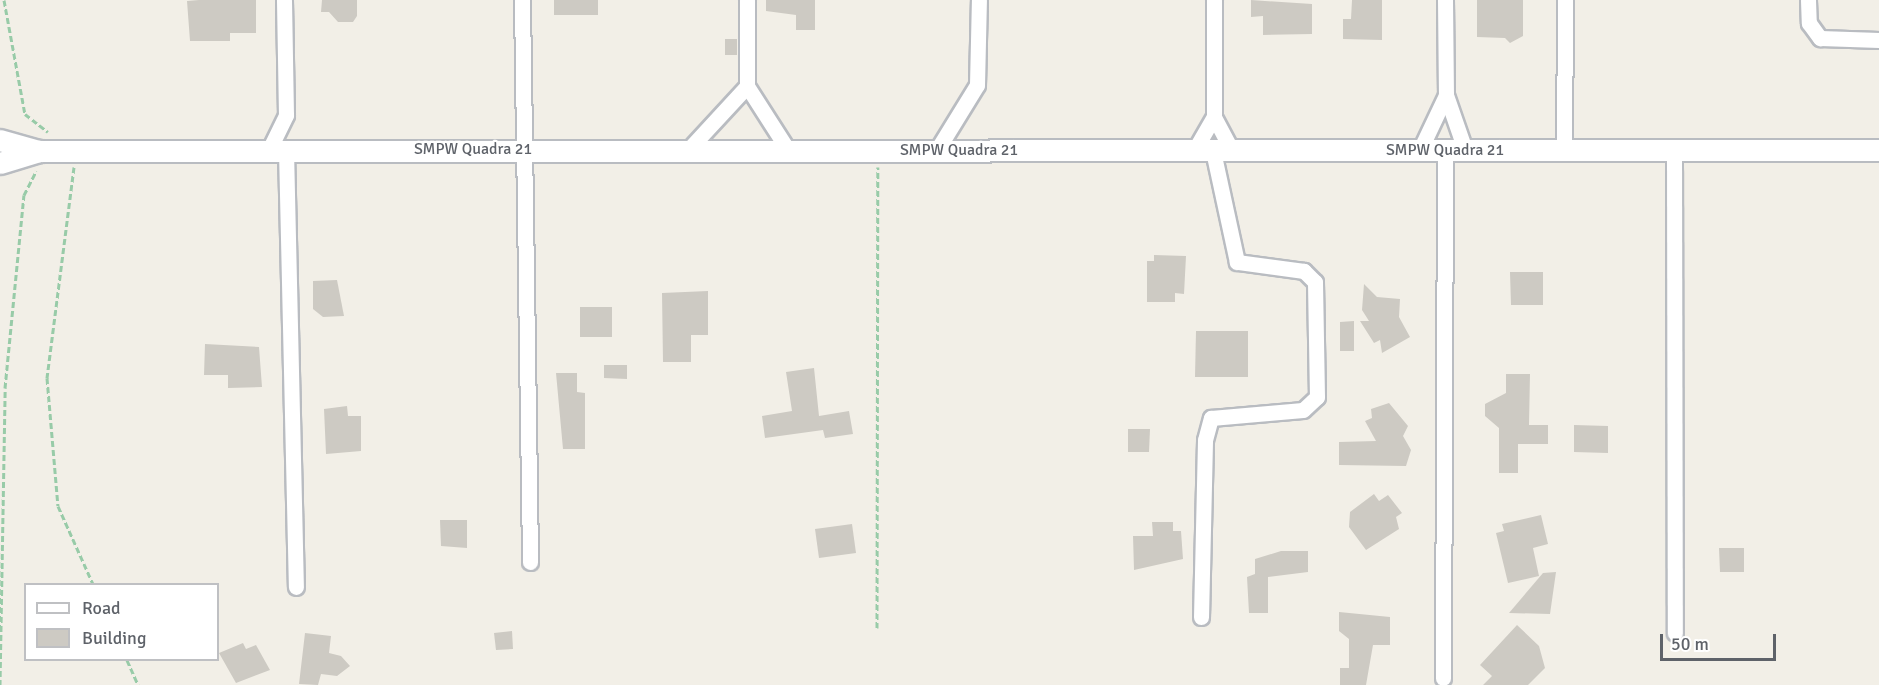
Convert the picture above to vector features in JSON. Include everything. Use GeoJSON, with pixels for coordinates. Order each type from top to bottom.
{"type":"FeatureCollection","features":[{"type":"Feature","properties":{"kind":"street"},"geometry":{"type":"LineString","coordinates":[[284,0],[286,115],[278,150],[296,587]]}},
{"type":"Feature","properties":{"kind":"street"},"geometry":{"type":"LineString","coordinates":[[522,0],[522,149],[530,562]]}},
{"type":"Feature","properties":{"kind":"street"},"geometry":{"type":"LineString","coordinates":[[747,0],[747,86],[788,150]]}},
{"type":"Feature","properties":{"kind":"street"},"geometry":{"type":"LineString","coordinates":[[937,150],[977,85],[979,0]]}},
{"type":"Feature","properties":{"kind":"street"},"geometry":{"type":"LineString","coordinates":[[1201,617],[1205,440],[1211,418],[1303,410],[1317,397],[1315,282],[1297,269],[1236,262],[1213,151],[1214,0]]}},
{"type":"Feature","properties":{"kind":"street"},"geometry":{"type":"LineString","coordinates":[[1443,678],[1455,150],[1446,95],[1445,0]]}},
{"type":"Feature","properties":{"kind":"street"},"geometry":{"type":"LineString","coordinates":[[1564,150],[1565,0]]}},
{"type":"Feature","properties":{"kind":"street"},"geometry":{"type":"LineString","coordinates":[[1808,0],[1809,23],[1820,38],[1879,40]]}},
{"type":"Feature","properties":{"kind":"street"},"geometry":{"type":"LineString","coordinates":[[688,150],[747,86]]}},
{"type":"Feature","properties":{"kind":"street"},"geometry":{"type":"LineString","coordinates":[[1420,150],[1446,95]]}},
{"type":"Feature","properties":{"kind":"street"},"geometry":{"type":"LineString","coordinates":[[1213,151],[1214,117]]}},
{"type":"Feature","properties":{"kind":"street","name":"SMPW Quadra 21"},"geometry":{"type":"LineString","coordinates":[[0,142],[55,151],[1879,150]]}},
{"type":"Feature","properties":{"kind":"street"},"geometry":{"type":"LineString","coordinates":[[0,142],[0,161]]}},
{"type":"Feature","properties":{"kind":"street"},"geometry":{"type":"LineString","coordinates":[[1674,150],[1675,633]]}},
{"type":"Feature","properties":{"kind":"street","name":"SMPW Quadra 21"},"geometry":{"type":"LineString","coordinates":[[0,161],[55,151]]}},
{"type":"Feature","properties":{"kind":"path"},"geometry":{"type":"LineString","coordinates":[[4,0],[25,114],[54,138],[55,151],[75,176],[47,378],[58,506],[92,583]]}},
{"type":"Feature","properties":{"kind":"path"},"geometry":{"type":"LineString","coordinates":[[878,150],[878,628]]}},
{"type":"Feature","properties":{"kind":"path"},"geometry":{"type":"LineString","coordinates":[[0,685],[5,388],[24,195],[55,151]]}},
{"type":"Feature","properties":{"kind":"path"},"geometry":{"type":"LineString","coordinates":[[127,661],[138,685]]}},
{"type":"Feature","properties":{"kind":"building"},"geometry":{"type":"Polygon","coordinates":[[[256,0],[256,33],[230,33],[230,41],[190,41],[187,1],[256,0]]]}},
{"type":"Feature","properties":{"kind":"building"},"geometry":{"type":"Polygon","coordinates":[[[322,0],[357,0],[357,16],[353,22],[338,22],[329,12],[321,12],[322,0]]]}},
{"type":"Feature","properties":{"kind":"building"},"geometry":{"type":"Polygon","coordinates":[[[554,0],[598,0],[598,15],[554,15],[554,0]]]}},
{"type":"Feature","properties":{"kind":"building"},"geometry":{"type":"Polygon","coordinates":[[[766,0],[815,0],[815,30],[796,30],[796,15],[766,11],[766,0]]]}},
{"type":"Feature","properties":{"kind":"building"},"geometry":{"type":"Polygon","coordinates":[[[1251,0],[1312,4],[1312,34],[1263,35],[1263,16],[1251,17],[1251,0]]]}},
{"type":"Feature","properties":{"kind":"building"},"geometry":{"type":"Polygon","coordinates":[[[1352,0],[1382,0],[1382,40],[1343,39],[1343,19],[1351,19],[1352,0]]]}},
{"type":"Feature","properties":{"kind":"building"},"geometry":{"type":"Polygon","coordinates":[[[1477,0],[1523,0],[1523,36],[1510,43],[1505,38],[1477,37],[1477,0]]]}},
{"type":"Feature","properties":{"kind":"building"},"geometry":{"type":"Polygon","coordinates":[[[725,39],[737,39],[737,55],[725,55],[725,39]]]}},
{"type":"Feature","properties":{"kind":"building"},"geometry":{"type":"Polygon","coordinates":[[[1154,255],[1186,256],[1184,294],[1175,293],[1175,302],[1147,302],[1147,261],[1154,261],[1154,255]]]}},
{"type":"Feature","properties":{"kind":"building"},"geometry":{"type":"Polygon","coordinates":[[[1510,272],[1543,272],[1543,305],[1511,305],[1510,272]]]}},
{"type":"Feature","properties":{"kind":"building"},"geometry":{"type":"Polygon","coordinates":[[[337,280],[344,316],[323,317],[313,309],[313,281],[337,280]]]}},
{"type":"Feature","properties":{"kind":"building"},"geometry":{"type":"Polygon","coordinates":[[[1364,284],[1377,297],[1400,299],[1399,317],[1410,337],[1382,353],[1380,340],[1374,343],[1360,321],[1369,321],[1362,310],[1364,284]]]}},
{"type":"Feature","properties":{"kind":"building"},"geometry":{"type":"Polygon","coordinates":[[[708,291],[708,335],[691,335],[691,362],[663,362],[662,293],[708,291]]]}},
{"type":"Feature","properties":{"kind":"building"},"geometry":{"type":"Polygon","coordinates":[[[580,307],[612,307],[612,337],[580,337],[580,307]]]}},
{"type":"Feature","properties":{"kind":"building"},"geometry":{"type":"Polygon","coordinates":[[[1354,321],[1354,351],[1340,351],[1340,322],[1354,321]]]}},
{"type":"Feature","properties":{"kind":"building"},"geometry":{"type":"Polygon","coordinates":[[[1196,331],[1248,331],[1248,377],[1195,377],[1196,331]]]}},
{"type":"Feature","properties":{"kind":"building"},"geometry":{"type":"Polygon","coordinates":[[[205,344],[259,347],[262,387],[228,388],[228,375],[204,375],[205,344]]]}},
{"type":"Feature","properties":{"kind":"building"},"geometry":{"type":"Polygon","coordinates":[[[604,365],[627,365],[627,379],[604,378],[604,365]]]}},
{"type":"Feature","properties":{"kind":"building"},"geometry":{"type":"Polygon","coordinates":[[[814,368],[819,416],[849,411],[853,434],[825,438],[823,430],[765,438],[762,416],[792,411],[786,372],[814,368]]]}},
{"type":"Feature","properties":{"kind":"building"},"geometry":{"type":"Polygon","coordinates":[[[556,373],[577,373],[577,392],[585,393],[585,449],[563,449],[556,373]]]}},
{"type":"Feature","properties":{"kind":"building"},"geometry":{"type":"Polygon","coordinates":[[[1506,374],[1530,374],[1529,425],[1548,425],[1548,444],[1518,444],[1518,473],[1499,473],[1499,428],[1485,416],[1485,404],[1506,393],[1506,374]]]}},
{"type":"Feature","properties":{"kind":"building"},"geometry":{"type":"Polygon","coordinates":[[[1389,403],[1408,426],[1403,436],[1411,450],[1406,466],[1339,465],[1339,442],[1376,441],[1365,421],[1372,418],[1371,409],[1389,403]]]}},
{"type":"Feature","properties":{"kind":"building"},"geometry":{"type":"Polygon","coordinates":[[[347,406],[348,416],[361,416],[361,451],[326,454],[324,409],[347,406]]]}},
{"type":"Feature","properties":{"kind":"building"},"geometry":{"type":"Polygon","coordinates":[[[1574,425],[1608,426],[1608,453],[1574,452],[1574,425]]]}},
{"type":"Feature","properties":{"kind":"building"},"geometry":{"type":"Polygon","coordinates":[[[1128,429],[1150,429],[1149,452],[1128,452],[1128,429]]]}},
{"type":"Feature","properties":{"kind":"building"},"geometry":{"type":"Polygon","coordinates":[[[1374,494],[1379,501],[1388,495],[1402,513],[1396,517],[1399,529],[1366,550],[1349,527],[1350,512],[1374,494]]]}},
{"type":"Feature","properties":{"kind":"building"},"geometry":{"type":"Polygon","coordinates":[[[1541,515],[1548,544],[1533,548],[1539,576],[1508,583],[1496,533],[1504,531],[1502,524],[1541,515]]]}},
{"type":"Feature","properties":{"kind":"building"},"geometry":{"type":"Polygon","coordinates":[[[440,520],[467,520],[467,548],[441,546],[440,520]]]}},
{"type":"Feature","properties":{"kind":"building"},"geometry":{"type":"Polygon","coordinates":[[[1152,522],[1173,522],[1173,531],[1181,531],[1183,559],[1134,570],[1133,536],[1153,536],[1152,522]]]}},
{"type":"Feature","properties":{"kind":"building"},"geometry":{"type":"Polygon","coordinates":[[[852,524],[856,553],[819,558],[815,529],[852,524]]]}},
{"type":"Feature","properties":{"kind":"building"},"geometry":{"type":"Polygon","coordinates":[[[1719,548],[1744,548],[1744,572],[1720,572],[1719,548]]]}},
{"type":"Feature","properties":{"kind":"building"},"geometry":{"type":"Polygon","coordinates":[[[1281,551],[1308,551],[1308,572],[1268,577],[1268,613],[1249,613],[1247,577],[1255,574],[1255,559],[1281,551]]]}},
{"type":"Feature","properties":{"kind":"building"},"geometry":{"type":"Polygon","coordinates":[[[1556,572],[1550,614],[1509,613],[1543,573],[1556,572]]]}},
{"type":"Feature","properties":{"kind":"building"},"geometry":{"type":"Polygon","coordinates":[[[1339,612],[1390,617],[1390,645],[1373,645],[1366,685],[1340,685],[1340,668],[1349,668],[1349,639],[1339,631],[1339,612]]]}},
{"type":"Feature","properties":{"kind":"building"},"geometry":{"type":"Polygon","coordinates":[[[1517,625],[1539,646],[1545,668],[1528,685],[1483,685],[1492,676],[1480,665],[1517,625]]]}},
{"type":"Feature","properties":{"kind":"building"},"geometry":{"type":"Polygon","coordinates":[[[512,631],[513,649],[496,650],[494,633],[512,631]]]}},
{"type":"Feature","properties":{"kind":"building"},"geometry":{"type":"Polygon","coordinates":[[[305,633],[331,636],[329,653],[341,656],[350,666],[337,676],[321,674],[318,685],[299,684],[305,633]]]}},
{"type":"Feature","properties":{"kind":"building"},"geometry":{"type":"Polygon","coordinates":[[[243,643],[246,649],[256,645],[270,670],[236,683],[219,653],[243,643]]]}}]}
